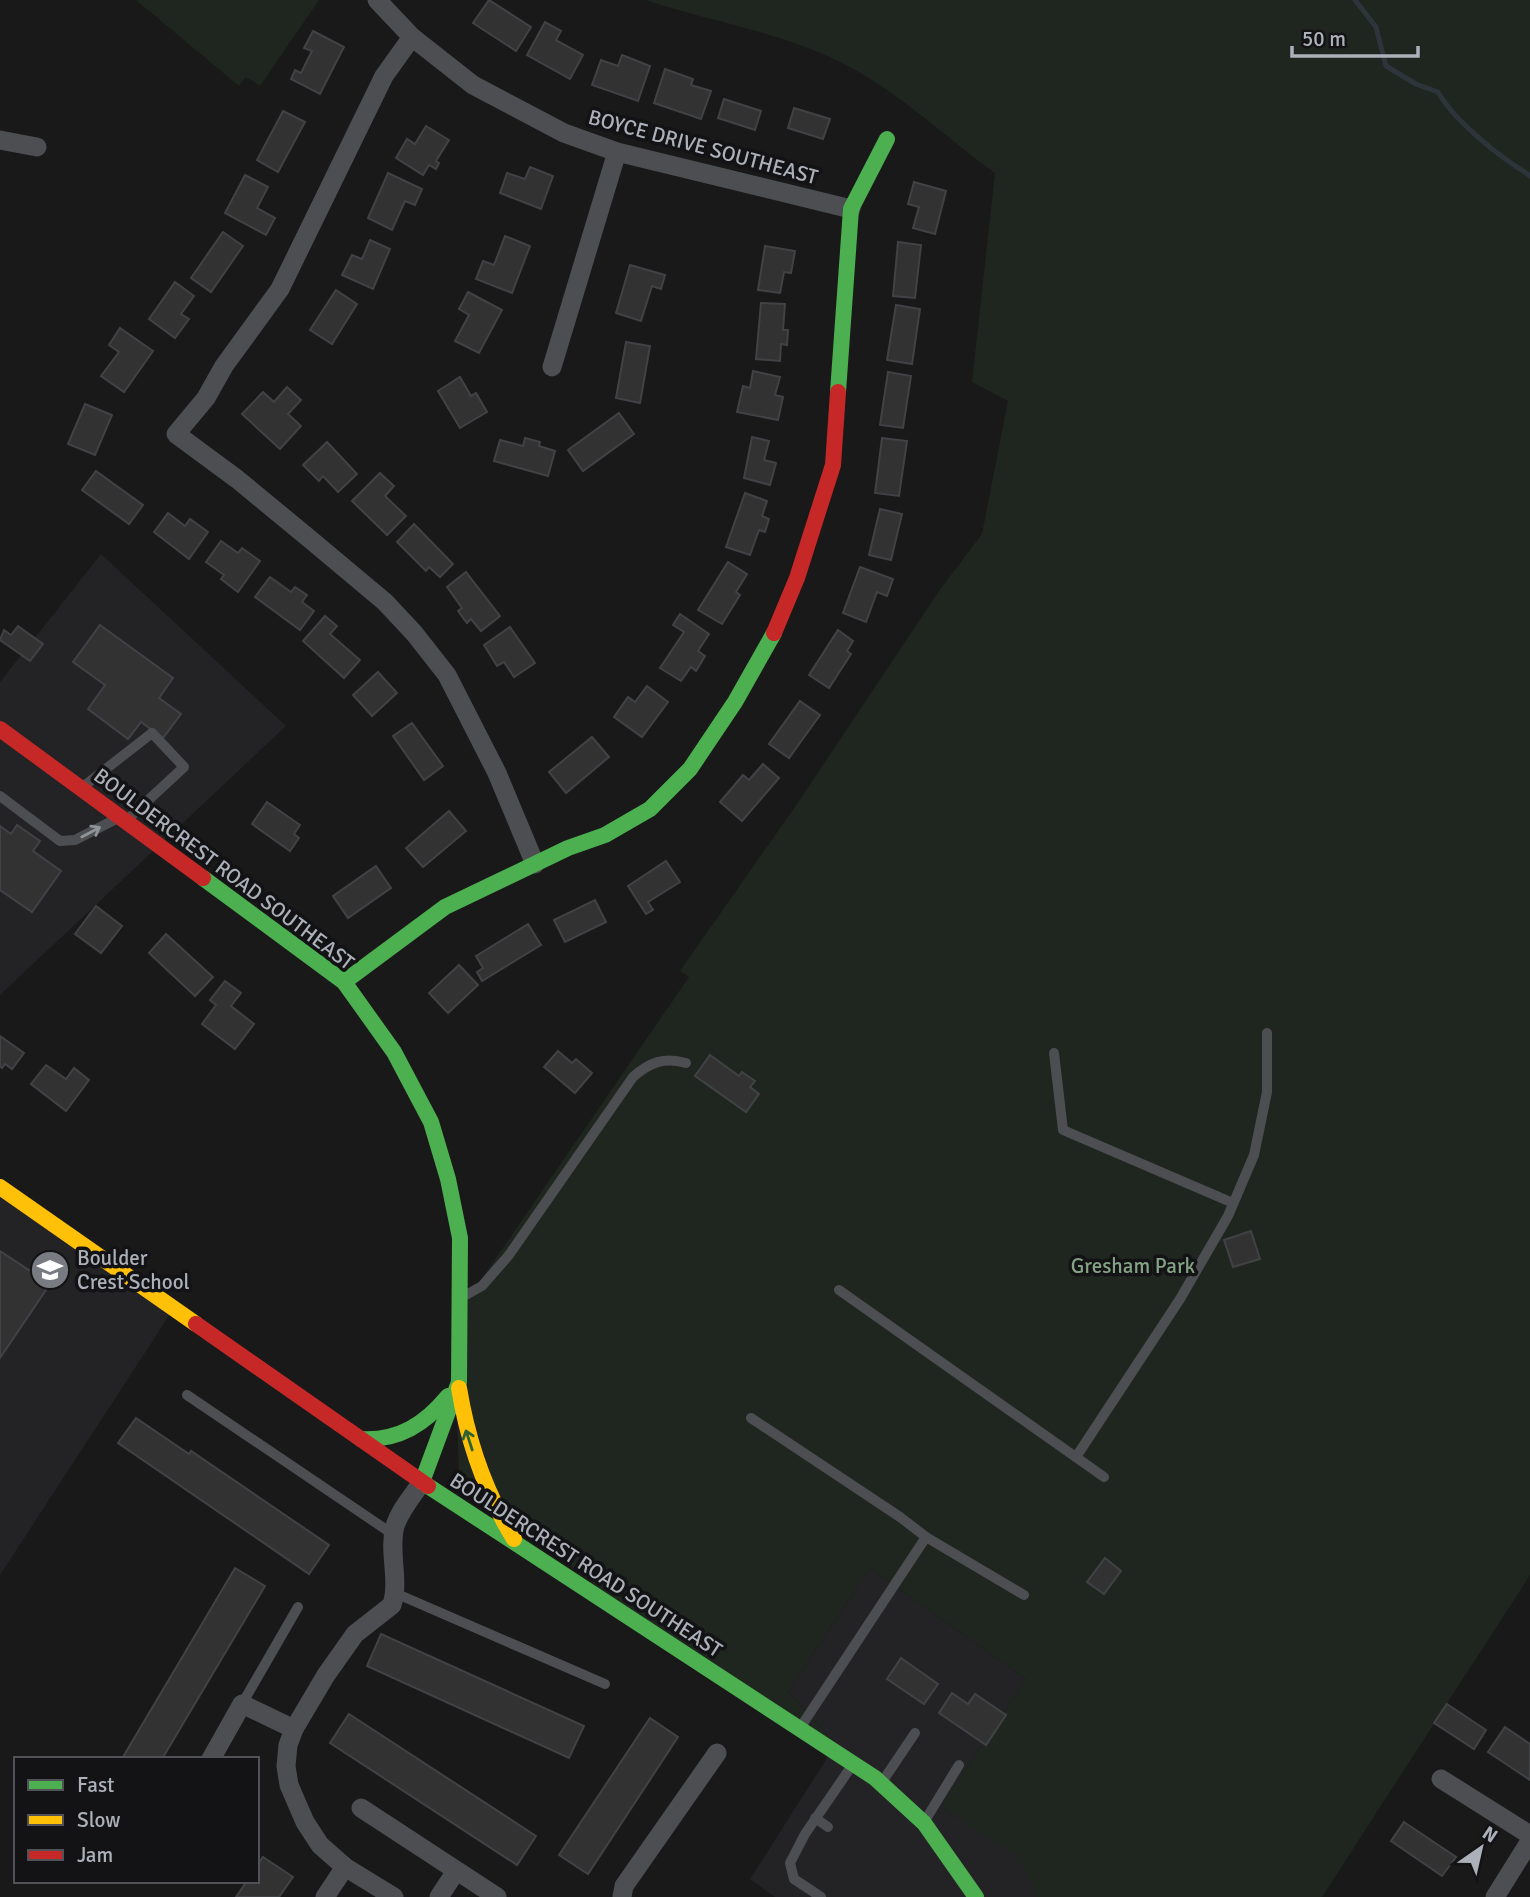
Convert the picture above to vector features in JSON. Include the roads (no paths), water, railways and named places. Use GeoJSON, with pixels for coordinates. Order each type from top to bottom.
{"type":"FeatureCollection","features":[{"type":"Feature","properties":{"kind":"street","name":"BOYCE DRIVE SOUTHEAST"},"geometry":{"type":"LineString","coordinates":[[377,0],[412,37],[473,85],[564,133],[617,152],[851,209]]}},
{"type":"Feature","properties":{"kind":"street"},"geometry":{"type":"LineString","coordinates":[[412,37],[384,76],[280,289],[224,366],[206,398],[176,434],[237,479],[322,549],[385,602],[414,633],[447,675],[497,773],[535,864]]}},
{"type":"Feature","properties":{"kind":"street"},"geometry":{"type":"LineString","coordinates":[[344,982],[445,907],[568,848],[605,835],[650,809],[690,769],[735,702],[772,638],[797,578],[833,465],[851,209],[887,139]]}},
{"type":"Feature","properties":{"kind":"street"},"geometry":{"type":"LineString","coordinates":[[0,140],[37,147]]}},
{"type":"Feature","properties":{"kind":"street"},"geometry":{"type":"LineString","coordinates":[[552,367],[617,152]]}},
{"type":"Feature","properties":{"kind":"street","name":"BOULDERCREST ROAD SOUTHEAST"},"geometry":{"type":"LineString","coordinates":[[0,729],[344,982],[394,1052],[431,1122],[448,1179],[460,1238],[458,1382],[422,1482],[881,1783],[923,1823],[976,1897]]}},
{"type":"Feature","properties":{"kind":"street"},"geometry":{"type":"LineString","coordinates":[[0,1187],[422,1482],[396,1528],[395,1593],[392,1605],[355,1633],[326,1675],[294,1729],[288,1745],[286,1766],[289,1785],[305,1822],[320,1845],[345,1867],[394,1897]]}},
{"type":"Feature","properties":{"kind":"street"},"geometry":{"type":"LineString","coordinates":[[361,1439],[376,1441],[399,1436],[421,1425],[436,1412],[458,1382]]}},
{"type":"Feature","properties":{"kind":"street"},"geometry":{"type":"LineString","coordinates":[[458,1382],[463,1421],[471,1448],[501,1520],[519,1546]]}},
{"type":"Feature","properties":{"kind":"street"},"geometry":{"type":"LineString","coordinates":[[212,1757],[242,1704],[294,1729]]}},
{"type":"Feature","properties":{"kind":"street"},"geometry":{"type":"LineString","coordinates":[[622,1897],[624,1886],[717,1753]]}},
{"type":"Feature","properties":{"kind":"street"},"geometry":{"type":"LineString","coordinates":[[1441,1779],[1530,1835]]}},
{"type":"Feature","properties":{"kind":"street"},"geometry":{"type":"LineString","coordinates":[[361,1808],[497,1897]]}},
{"type":"Feature","properties":{"kind":"street"},"geometry":{"type":"LineString","coordinates":[[1495,1897],[1530,1841]]}},
{"type":"Feature","properties":{"kind":"street"},"geometry":{"type":"LineString","coordinates":[[325,1897],[345,1867]]}},
{"type":"Feature","properties":{"kind":"street"},"geometry":{"type":"LineString","coordinates":[[439,1897],[456,1871]]}},
{"type":"Feature","properties":{"kind":"lane"},"geometry":{"type":"LineString","coordinates":[[0,796],[60,841],[75,840],[123,819],[184,767],[152,733],[81,788]]}},
{"type":"Feature","properties":{"kind":"lane"},"geometry":{"type":"LineString","coordinates":[[1076,1457],[1180,1298],[1233,1203],[1254,1155],[1267,1092],[1267,1033]]}},
{"type":"Feature","properties":{"kind":"lane"},"geometry":{"type":"LineString","coordinates":[[1054,1053],[1063,1130],[1233,1203]]}},
{"type":"Feature","properties":{"kind":"lane"},"geometry":{"type":"LineString","coordinates":[[460,1298],[482,1286],[509,1255],[633,1077],[645,1066],[660,1060],[672,1059],[687,1063]]}},
{"type":"Feature","properties":{"kind":"lane"},"geometry":{"type":"LineString","coordinates":[[839,1290],[1104,1476]]}},
{"type":"Feature","properties":{"kind":"lane"},"geometry":{"type":"LineString","coordinates":[[187,1395],[396,1528]]}},
{"type":"Feature","properties":{"kind":"lane"},"geometry":{"type":"LineString","coordinates":[[751,1418],[926,1537],[1024,1595]]}},
{"type":"Feature","properties":{"kind":"lane"},"geometry":{"type":"LineString","coordinates":[[799,1728],[926,1537]]}},
{"type":"Feature","properties":{"kind":"lane"},"geometry":{"type":"LineString","coordinates":[[395,1593],[605,1684]]}},
{"type":"Feature","properties":{"kind":"lane"},"geometry":{"type":"LineString","coordinates":[[242,1704],[298,1607]]}},
{"type":"Feature","properties":{"kind":"lane"},"geometry":{"type":"LineString","coordinates":[[881,1783],[915,1733]]}},
{"type":"Feature","properties":{"kind":"lane"},"geometry":{"type":"LineString","coordinates":[[821,1897],[794,1879],[790,1863],[853,1763]]}},
{"type":"Feature","properties":{"kind":"lane"},"geometry":{"type":"LineString","coordinates":[[923,1823],[959,1765]]}},
{"type":"Feature","properties":{"kind":"lane"},"geometry":{"type":"LineString","coordinates":[[816,1818],[828,1827]]}},
{"type":"Feature","properties":{"kind":"waterway"},"geometry":{"type":"LineString","coordinates":[[1355,0],[1376,27],[1386,66],[1416,84],[1438,92],[1471,131],[1530,176]]}},
{"type":"Feature","properties":{"kind":"place","name":"Boulder Crest School"},"geometry":{"type":"Point","coordinates":[50,1270]}},
{"type":"Feature","properties":{"kind":"park label","name":"Gresham Park"},"geometry":{"type":"Point","coordinates":[1133,1266]}}]}
